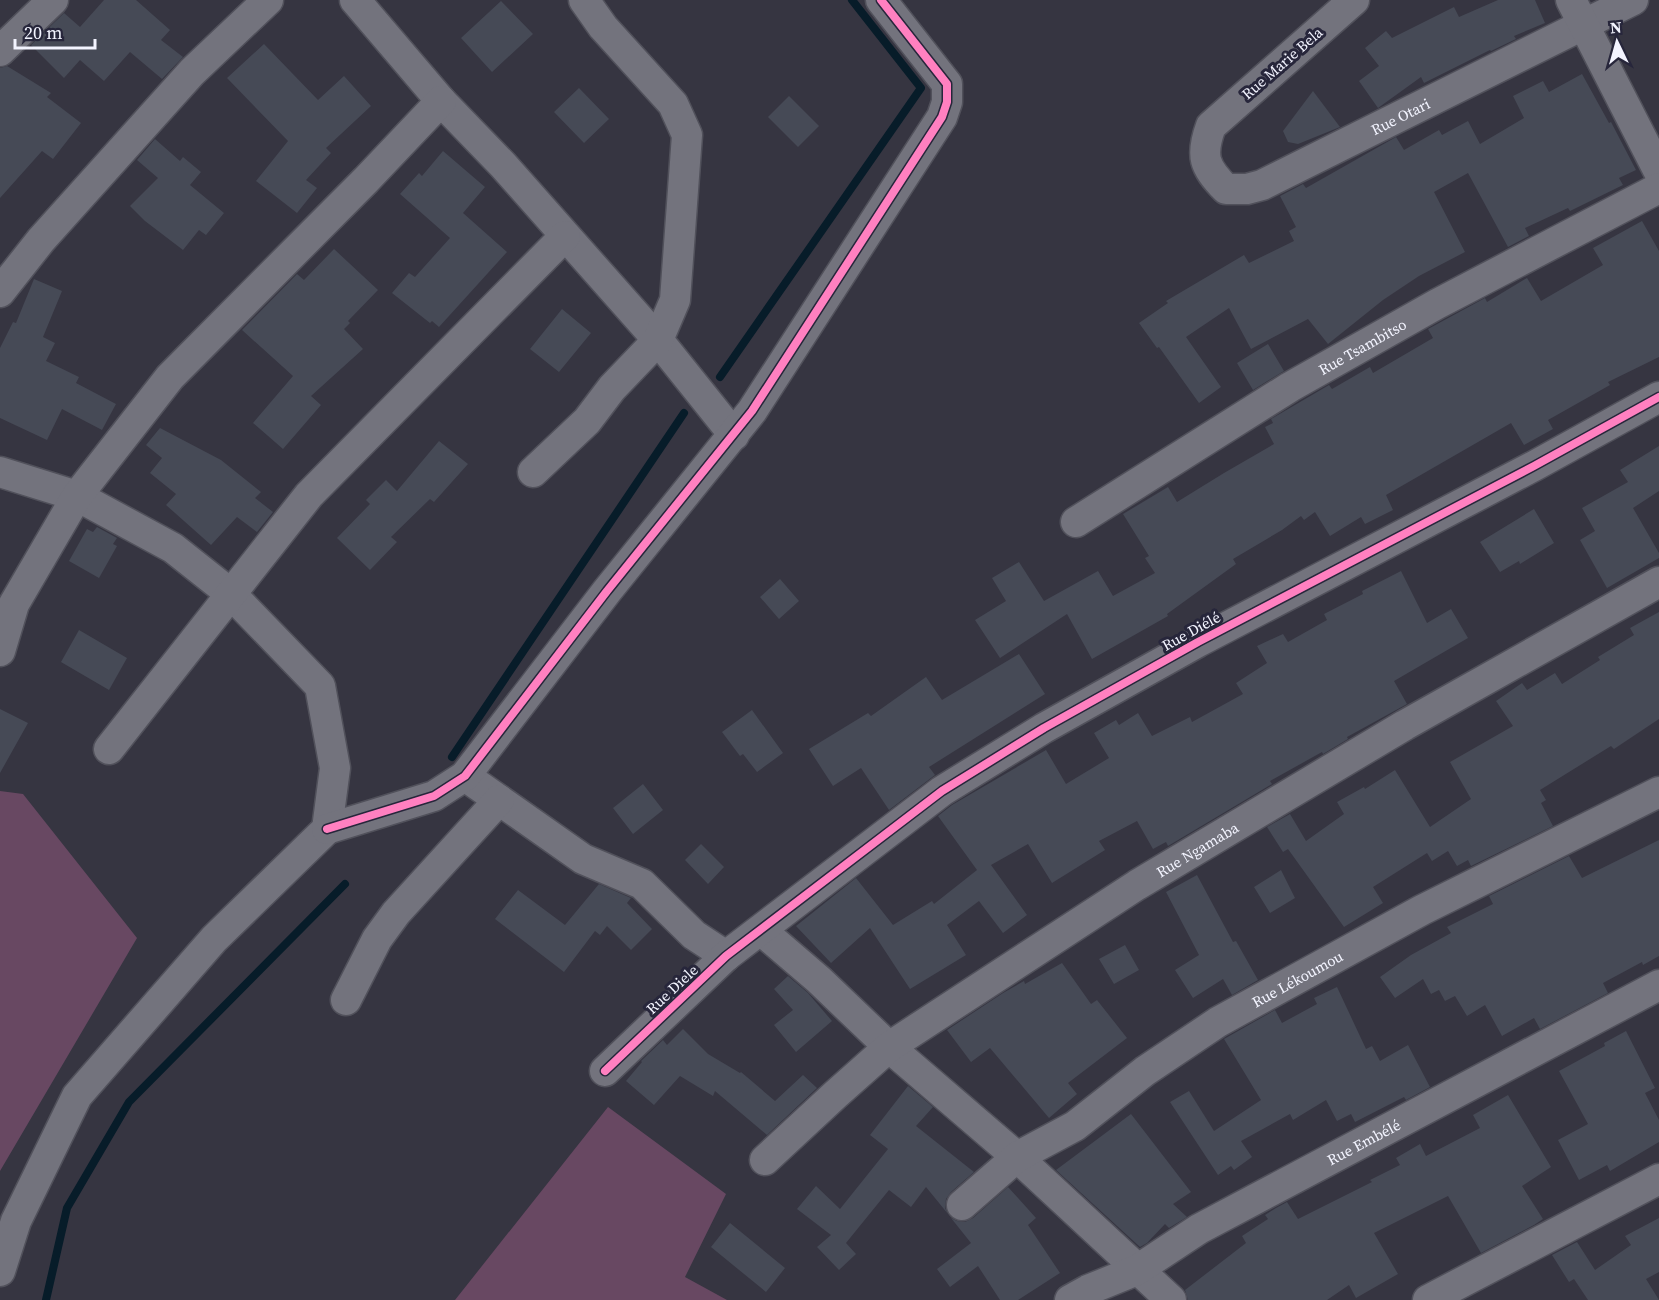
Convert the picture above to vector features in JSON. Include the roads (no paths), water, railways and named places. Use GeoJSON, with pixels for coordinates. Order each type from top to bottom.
{"type":"FeatureCollection","features":[{"type":"Feature","properties":{"kind":"street"},"geometry":{"type":"LineString","coordinates":[[0,51],[53,0]]}},
{"type":"Feature","properties":{"kind":"street"},"geometry":{"type":"LineString","coordinates":[[0,292],[41,240],[192,72],[268,0]]}},
{"type":"Feature","properties":{"kind":"street"},"geometry":{"type":"LineString","coordinates":[[355,0],[441,101],[503,165],[658,340],[734,435]]}},
{"type":"Feature","properties":{"kind":"street"},"geometry":{"type":"LineString","coordinates":[[533,472],[586,421],[612,388],[658,340],[675,300],[687,135],[673,104],[603,27],[584,0]]}},
{"type":"Feature","properties":{"kind":"street"},"geometry":{"type":"LineString","coordinates":[[0,1271],[16,1221],[77,1095],[214,939],[327,828],[434,796],[465,776],[607,591],[752,411],[942,117],[947,102],[947,84],[881,0]]}},
{"type":"Feature","properties":{"kind":"street","name":"Rue Marie Bela"},"geometry":{"type":"LineString","coordinates":[[1211,126],[1354,0]]}},
{"type":"Feature","properties":{"kind":"street","name":"Rue Otari"},"geometry":{"type":"LineString","coordinates":[[1211,126],[1205,142],[1205,163],[1214,177],[1226,189],[1246,189],[1262,185],[1577,12],[1633,0]]}},
{"type":"Feature","properties":{"kind":"street"},"geometry":{"type":"LineString","coordinates":[[1577,12],[1659,172]]}},
{"type":"Feature","properties":{"kind":"street"},"geometry":{"type":"LineString","coordinates":[[0,651],[14,604],[77,496],[170,377],[358,189],[441,101]]}},
{"type":"Feature","properties":{"kind":"street","name":"Rue Tsambitso"},"geometry":{"type":"LineString","coordinates":[[1076,522],[1290,387],[1437,304],[1659,188]]}},
{"type":"Feature","properties":{"kind":"street"},"geometry":{"type":"LineString","coordinates":[[109,749],[309,495],[565,236]]}},
{"type":"Feature","properties":{"kind":"street","name":"Rue Diélé"},"geometry":{"type":"LineString","coordinates":[[762,931],[942,791],[1044,728],[1198,642],[1534,466],[1659,397]]}},
{"type":"Feature","properties":{"kind":"street"},"geometry":{"type":"LineString","coordinates":[[0,472],[77,496],[173,548],[231,594],[320,686],[335,768],[327,828]]}},
{"type":"Feature","properties":{"kind":"street","name":"Rue Ngamaba"},"geometry":{"type":"LineString","coordinates":[[765,1160],[889,1047],[1182,858],[1405,725],[1659,582]]}},
{"type":"Feature","properties":{"kind":"street"},"geometry":{"type":"LineString","coordinates":[[465,776],[583,859],[642,884],[694,935],[726,956]]}},
{"type":"Feature","properties":{"kind":"street","name":"Rue Lékoumou"},"geometry":{"type":"LineString","coordinates":[[963,1205],[1017,1157],[1075,1126],[1145,1071],[1260,997],[1422,910],[1659,792]]}},
{"type":"Feature","properties":{"kind":"street"},"geometry":{"type":"LineString","coordinates":[[346,1000],[377,939],[396,913],[499,800]]}},
{"type":"Feature","properties":{"kind":"street"},"geometry":{"type":"LineString","coordinates":[[762,931],[819,980],[889,1047],[1017,1157],[1171,1300]]}},
{"type":"Feature","properties":{"kind":"street","name":"Rue Diele"},"geometry":{"type":"LineString","coordinates":[[604,1071],[726,956],[762,931]]}},
{"type":"Feature","properties":{"kind":"street","name":"Rue Embélé"},"geometry":{"type":"LineString","coordinates":[[1070,1300],[1137,1270],[1199,1229],[1659,985]]}},
{"type":"Feature","properties":{"kind":"street"},"geometry":{"type":"LineString","coordinates":[[1428,1300],[1659,1179]]}},
{"type":"Feature","properties":{"kind":"waterway"},"geometry":{"type":"LineString","coordinates":[[720,377],[921,88],[852,0]]}},
{"type":"Feature","properties":{"kind":"waterway"},"geometry":{"type":"LineString","coordinates":[[452,757],[684,413]]}},
{"type":"Feature","properties":{"kind":"waterway"},"geometry":{"type":"LineString","coordinates":[[46,1300],[67,1208],[129,1102],[345,884]]}}]}
